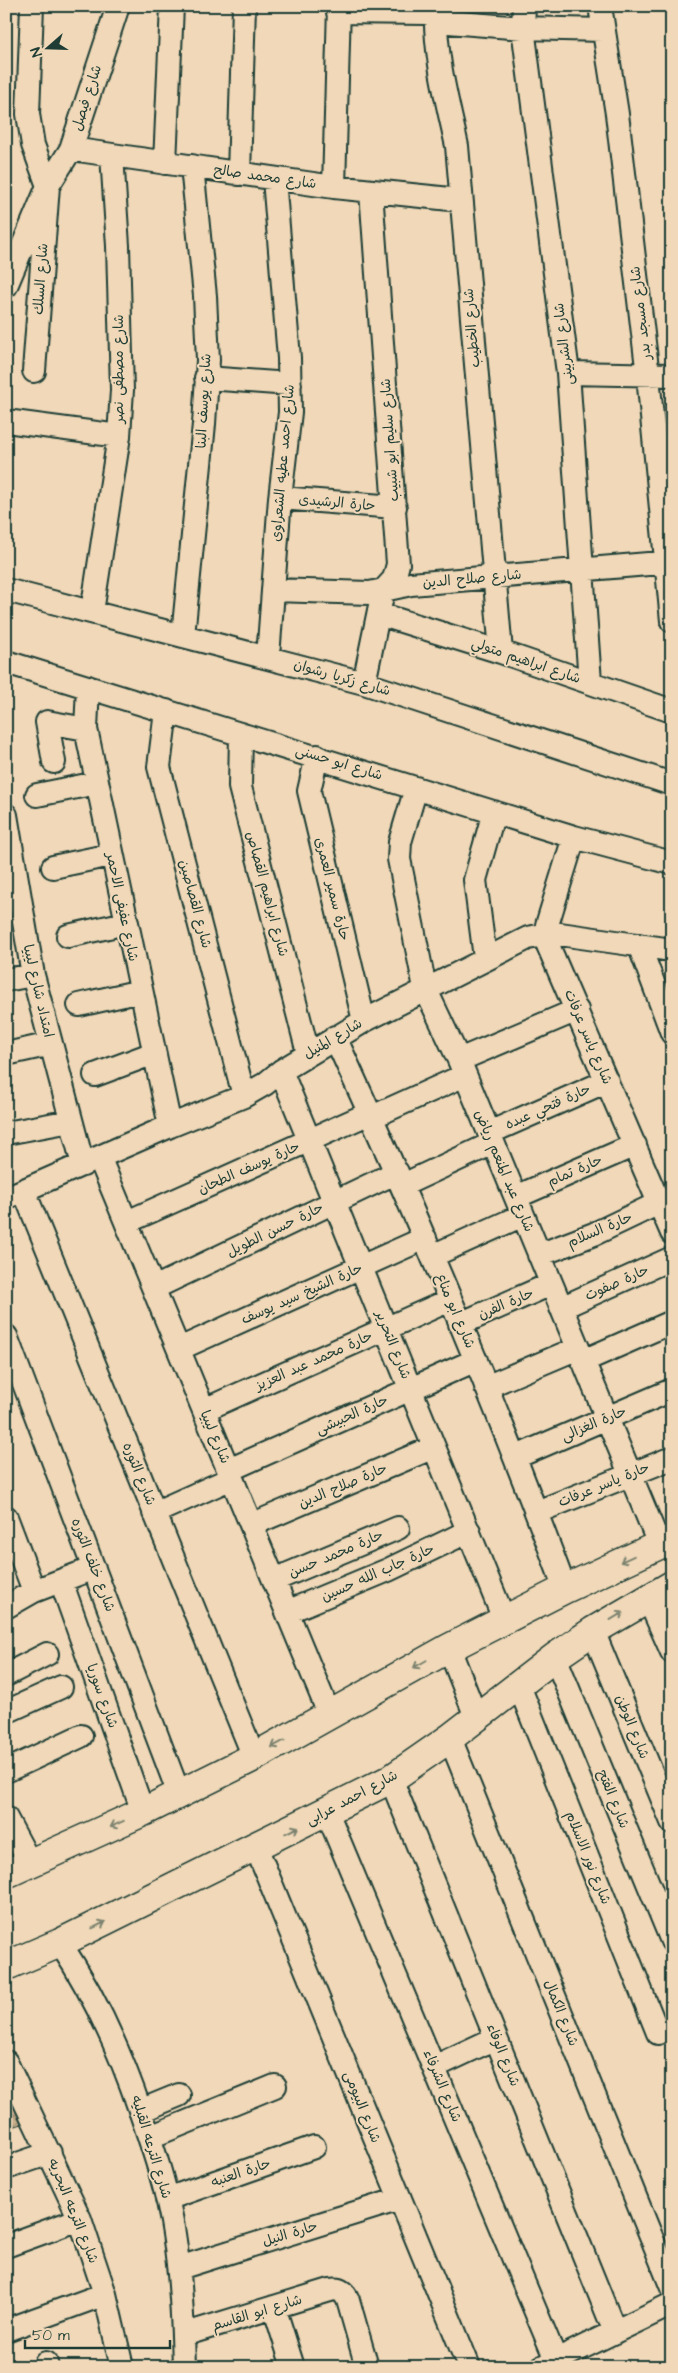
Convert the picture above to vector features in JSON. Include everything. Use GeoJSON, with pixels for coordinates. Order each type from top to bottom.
{"type":"FeatureCollection","features":[{"type":"Feature","properties":{"kind":"street"},"geometry":{"type":"LineString","coordinates":[[32,6],[28,114],[33,145],[48,186]]}},
{"type":"Feature","properties":{"kind":"street","name":"شارع فيصل"},"geometry":{"type":"LineString","coordinates":[[6,286],[48,186],[71,149],[118,6]]}},
{"type":"Feature","properties":{"kind":"street"},"geometry":{"type":"LineString","coordinates":[[165,163],[172,6]]}},
{"type":"Feature","properties":{"kind":"street"},"geometry":{"type":"LineString","coordinates":[[239,174],[244,6]]}},
{"type":"Feature","properties":{"kind":"street","name":"شارع مسجد بدر"},"geometry":{"type":"LineString","coordinates":[[600,6],[617,114],[648,376],[669,563],[672,620]]}},
{"type":"Feature","properties":{"kind":"street"},"geometry":{"type":"LineString","coordinates":[[334,187],[339,9],[427,13],[432,15],[436,13],[524,17],[603,30]]}},
{"type":"Feature","properties":{"kind":"street","name":"شارع الخطيب"},"geometry":{"type":"LineString","coordinates":[[436,13],[442,75],[457,146],[460,200],[501,652]]}},
{"type":"Feature","properties":{"kind":"street","name":"شارع الشربينى"},"geometry":{"type":"LineString","coordinates":[[524,17],[568,373],[590,682]]}},
{"type":"Feature","properties":{"kind":"street","name":"شارع محمد صالح"},"geometry":{"type":"LineString","coordinates":[[71,149],[334,187],[460,200]]}},
{"type":"Feature","properties":{"kind":"street","name":"شارع مصطفى نصر"},"geometry":{"type":"LineString","coordinates":[[92,612],[119,436],[122,390],[118,246],[112,155]]}},
{"type":"Feature","properties":{"kind":"street","name":"شارع يوسف البنا"},"geometry":{"type":"LineString","coordinates":[[183,636],[204,424],[206,378],[205,296],[192,166]]}},
{"type":"Feature","properties":{"kind":"street","name":"شارع احمد عطيه الشعراوى"},"geometry":{"type":"LineString","coordinates":[[268,658],[280,498],[290,412],[290,384],[274,179]]}},
{"type":"Feature","properties":{"kind":"street","name":"شارع السلك"},"geometry":{"type":"LineString","coordinates":[[34,371],[48,186]]}},
{"type":"Feature","properties":{"kind":"street","name":"شارع سليم ابو شبيب"},"geometry":{"type":"LineString","coordinates":[[364,683],[383,591],[394,579],[398,564],[371,191]]}},
{"type":"Feature","properties":{"kind":"street"},"geometry":{"type":"LineString","coordinates":[[568,373],[672,375]]}},
{"type":"Feature","properties":{"kind":"street"},"geometry":{"type":"LineString","coordinates":[[206,378],[290,384]]}},
{"type":"Feature","properties":{"kind":"street"},"geometry":{"type":"LineString","coordinates":[[6,421],[119,436]]}},
{"type":"Feature","properties":{"kind":"street","name":"حارة الرشيدى"},"geometry":{"type":"LineString","coordinates":[[280,498],[395,508]]}},
{"type":"Feature","properties":{"kind":"street","name":"شارع صلاح الدين"},"geometry":{"type":"LineString","coordinates":[[273,590],[353,594],[383,591],[411,584],[669,563]]}},
{"type":"Feature","properties":{"kind":"street","name":"شارع زكريا رشوان"},"geometry":{"type":"LineString","coordinates":[[6,590],[364,683],[672,784]]}},
{"type":"Feature","properties":{"kind":"street","name":"شارع ابراهيم متولي"},"geometry":{"type":"LineString","coordinates":[[379,614],[501,652],[672,711]]}},
{"type":"Feature","properties":{"kind":"street","name":"شارع ابو حسنى"},"geometry":{"type":"LineString","coordinates":[[6,662],[317,756],[574,837],[672,863]]}},
{"type":"Feature","properties":{"kind":"street","name":"شارع عفيفى الاحمر"},"geometry":{"type":"LineString","coordinates":[[88,687],[86,730],[170,1126]]}},
{"type":"Feature","properties":{"kind":"street","name":"شارع القصاصين"},"geometry":{"type":"LineString","coordinates":[[166,711],[159,767],[244,1096]]}},
{"type":"Feature","properties":{"kind":"street"},"geometry":{"type":"LineString","coordinates":[[54,762],[47,722],[86,730]]}},
{"type":"Feature","properties":{"kind":"street","name":"شارع ابراهيم القصاص"},"geometry":{"type":"LineString","coordinates":[[241,734],[238,777],[308,1054]]}},
{"type":"Feature","properties":{"kind":"street","name":"حارة سمير العمرى"},"geometry":{"type":"LineString","coordinates":[[317,756],[309,791],[364,1021]]}},
{"type":"Feature","properties":{"kind":"street"},"geometry":{"type":"LineString","coordinates":[[37,796],[96,783]]}},
{"type":"Feature","properties":{"kind":"street","name":"شارع عبد المنعم رياض"},"geometry":{"type":"LineString","coordinates":[[416,788],[400,842],[399,858],[425,988],[462,1068],[630,1474],[666,1542]]}},
{"type":"Feature","properties":{"kind":"street"},"geometry":{"type":"LineString","coordinates":[[486,958],[474,880],[494,812]]}},
{"type":"Feature","properties":{"kind":"street","name":"امتداد شارع ليبيا"},"geometry":{"type":"LineString","coordinates":[[7,821],[13,905],[71,1121],[92,1162]]}},
{"type":"Feature","properties":{"kind":"street"},"geometry":{"type":"LineString","coordinates":[[546,934],[574,837]]}},
{"type":"Feature","properties":{"kind":"street"},"geometry":{"type":"LineString","coordinates":[[53,868],[111,855]]}},
{"type":"Feature","properties":{"kind":"street"},"geometry":{"type":"LineString","coordinates":[[68,936],[126,923]]}},
{"type":"Feature","properties":{"kind":"street","name":"شارع المنيل"},"geometry":{"type":"LineString","coordinates":[[15,1195],[170,1126],[244,1096],[266,1084],[281,1071],[335,1037],[425,988],[528,938],[546,934],[672,950]]}},
{"type":"Feature","properties":{"kind":"street","name":"شارع ياسر عرفات"},"geometry":{"type":"LineString","coordinates":[[546,934],[547,943],[672,1233]]}},
{"type":"Feature","properties":{"kind":"street"},"geometry":{"type":"LineString","coordinates":[[639,945],[670,1022]]}},
{"type":"Feature","properties":{"kind":"street"},"geometry":{"type":"LineString","coordinates":[[6,980],[33,976]]}},
{"type":"Feature","properties":{"kind":"street"},"geometry":{"type":"LineString","coordinates":[[79,1005],[140,991]]}},
{"type":"Feature","properties":{"kind":"street","name":"حارة يوسف الطحان"},"geometry":{"type":"LineString","coordinates":[[127,1222],[371,1115],[577,1010]]}},
{"type":"Feature","properties":{"kind":"street","name":"شارع ابو مناع"},"geometry":{"type":"LineString","coordinates":[[335,1037],[400,1178],[476,1360],[516,1457],[565,1589]]}},
{"type":"Feature","properties":{"kind":"street"},"geometry":{"type":"LineString","coordinates":[[6,1054],[50,1044]]}},
{"type":"Feature","properties":{"kind":"street"},"geometry":{"type":"LineString","coordinates":[[95,1075],[154,1053]]}},
{"type":"Feature","properties":{"kind":"street","name":"شارع التحرير"},"geometry":{"type":"LineString","coordinates":[[281,1071],[504,1619]]}},
{"type":"Feature","properties":{"kind":"street","name":"حارة فتحي عبده"},"geometry":{"type":"LineString","coordinates":[[400,1178],[491,1138],[607,1080]]}},
{"type":"Feature","properties":{"kind":"street"},"geometry":{"type":"LineString","coordinates":[[6,1133],[71,1121]]}},
{"type":"Feature","properties":{"kind":"street","name":"حارة تمام"},"geometry":{"type":"LineString","coordinates":[[428,1247],[519,1206],[635,1145]]}},
{"type":"Feature","properties":{"kind":"street","name":"شارع ليبيا"},"geometry":{"type":"LineString","coordinates":[[92,1162],[127,1222],[330,1716]]}},
{"type":"Feature","properties":{"kind":"street","name":"حارة حسن الطويل"},"geometry":{"type":"LineString","coordinates":[[154,1288],[334,1202],[400,1178]]}},
{"type":"Feature","properties":{"kind":"street","name":"شارع الثوره"},"geometry":{"type":"LineString","coordinates":[[15,1195],[154,1513],[254,1756]]}},
{"type":"Feature","properties":{"kind":"street","name":"حارة السلام"},"geometry":{"type":"LineString","coordinates":[[539,1255],[594,1234],[659,1203]]}},
{"type":"Feature","properties":{"kind":"street","name":"حارة الشيخ سيد يوسف"},"geometry":{"type":"LineString","coordinates":[[179,1349],[361,1268],[428,1247]]}},
{"type":"Feature","properties":{"kind":"street","name":"حارة صفوت"},"geometry":{"type":"LineString","coordinates":[[561,1308],[672,1258]]}},
{"type":"Feature","properties":{"kind":"street","name":"حارة الفرن"},"geometry":{"type":"LineString","coordinates":[[460,1324],[551,1284]]}},
{"type":"Feature","properties":{"kind":"street","name":"حارة محمد عبد العزيز"},"geometry":{"type":"LineString","coordinates":[[204,1410],[450,1300]]}},
{"type":"Feature","properties":{"kind":"street"},"geometry":{"type":"LineString","coordinates":[[486,1386],[672,1322]]}},
{"type":"Feature","properties":{"kind":"street","name":"شارع خلف الثوره"},"geometry":{"type":"LineString","coordinates":[[6,1336],[179,1794]]}},
{"type":"Feature","properties":{"kind":"street","name":"حارة الحبيشى"},"geometry":{"type":"LineString","coordinates":[[154,1513],[230,1474],[476,1360]]}},
{"type":"Feature","properties":{"kind":"street","name":"حارة الغزالى"},"geometry":{"type":"LineString","coordinates":[[516,1457],[672,1390]]}},
{"type":"Feature","properties":{"kind":"street","name":"حارة صلاح الدين"},"geometry":{"type":"LineString","coordinates":[[251,1525],[434,1447]]}},
{"type":"Feature","properties":{"kind":"street","name":"حارة ياسر عرفات"},"geometry":{"type":"LineString","coordinates":[[536,1512],[672,1458]]}},
{"type":"Feature","properties":{"kind":"street"},"geometry":{"type":"LineString","coordinates":[[7,1521],[34,1591]]}},
{"type":"Feature","properties":{"kind":"street","name":"حارة محمد حسن"},"geometry":{"type":"LineString","coordinates":[[274,1580],[398,1528]]}},
{"type":"Feature","properties":{"kind":"street","name":"حارة جاب الله حسين"},"geometry":{"type":"LineString","coordinates":[[288,1612],[388,1570],[468,1531]]}},
{"type":"Feature","properties":{"kind":"street"},"geometry":{"type":"LineString","coordinates":[[6,1818],[18,1869],[179,1794],[330,1716],[504,1619],[666,1542]]}},
{"type":"Feature","properties":{"kind":"street"},"geometry":{"type":"LineString","coordinates":[[6,1607],[34,1591],[94,1568]]}},
{"type":"Feature","properties":{"kind":"street","name":"شارع سوريا"},"geometry":{"type":"LineString","coordinates":[[61,1581],[143,1812]]}},
{"type":"Feature","properties":{"kind":"street"},"geometry":{"type":"LineString","coordinates":[[660,1591],[672,1652]]}},
{"type":"Feature","properties":{"kind":"street","name":"شارع احمد عرابى"},"geometry":{"type":"LineString","coordinates":[[6,1966],[60,1943],[391,1779],[450,1738],[555,1656],[660,1591]]}},
{"type":"Feature","properties":{"kind":"street","name":"شارع الوطن"},"geometry":{"type":"LineString","coordinates":[[593,1631],[672,1822]]}},
{"type":"Feature","properties":{"kind":"street"},"geometry":{"type":"LineString","coordinates":[[449,1648],[476,1717]]}},
{"type":"Feature","properties":{"kind":"street"},"geometry":{"type":"LineString","coordinates":[[6,1675],[46,1654]]}},
{"type":"Feature","properties":{"kind":"street","name":"شارع الفتح"},"geometry":{"type":"LineString","coordinates":[[555,1656],[672,1941]]}},
{"type":"Feature","properties":{"kind":"street","name":"شارع نور الاسلام"},"geometry":{"type":"LineString","coordinates":[[518,1683],[658,2033]]}},
{"type":"Feature","properties":{"kind":"street"},"geometry":{"type":"LineString","coordinates":[[6,1712],[61,1687]]}},
{"type":"Feature","properties":{"kind":"street"},"geometry":{"type":"LineString","coordinates":[[6,1771],[81,1736]]}},
{"type":"Feature","properties":{"kind":"street","name":"شارع الكمال"},"geometry":{"type":"LineString","coordinates":[[450,1738],[671,2302]]}},
{"type":"Feature","properties":{"kind":"street","name":"شارع الوفاء"},"geometry":{"type":"LineString","coordinates":[[391,1779],[614,2332]]}},
{"type":"Feature","properties":{"kind":"street","name":"شارع الشرفاء"},"geometry":{"type":"LineString","coordinates":[[327,1812],[434,2067],[549,2363]]}},
{"type":"Feature","properties":{"kind":"street","name":"شارع البيومى"},"geometry":{"type":"LineString","coordinates":[[256,1847],[469,2367]]}},
{"type":"Feature","properties":{"kind":"street","name":"شارع الترعه القبليه"},"geometry":{"type":"LineString","coordinates":[[60,1943],[88,1988],[108,2028],[150,2137],[167,2199],[179,2268],[184,2367]]}},
{"type":"Feature","properties":{"kind":"street"},"geometry":{"type":"LineString","coordinates":[[434,2067],[496,2038]]}},
{"type":"Feature","properties":{"kind":"street","name":"شارع الترعه البحريه"},"geometry":{"type":"LineString","coordinates":[[6,2062],[12,2090],[50,2153],[80,2219],[105,2294],[122,2367]]}},
{"type":"Feature","properties":{"kind":"street"},"geometry":{"type":"LineString","coordinates":[[150,2137],[275,2086]]}},
{"type":"Feature","properties":{"kind":"street"},"geometry":{"type":"LineString","coordinates":[[140,2111],[178,2095]]}},
{"type":"Feature","properties":{"kind":"street","name":"حارة العنبه"},"geometry":{"type":"LineString","coordinates":[[167,2199],[314,2147]]}},
{"type":"Feature","properties":{"kind":"street"},"geometry":{"type":"LineString","coordinates":[[6,2168],[50,2153]]}},
{"type":"Feature","properties":{"kind":"street","name":"حارة النيل"},"geometry":{"type":"LineString","coordinates":[[179,2268],[400,2199]]}},
{"type":"Feature","properties":{"kind":"street"},"geometry":{"type":"LineString","coordinates":[[6,2246],[80,2219]]}},
{"type":"Feature","properties":{"kind":"street","name":"شارع ابو القاسم"},"geometry":{"type":"LineString","coordinates":[[183,2335],[330,2290],[339,2290],[346,2295],[367,2367]]}},
{"type":"Feature","properties":{"kind":"street"},"geometry":{"type":"LineString","coordinates":[[6,2330],[105,2294]]}},
{"type":"Feature","properties":{"kind":"street"},"geometry":{"type":"LineString","coordinates":[[549,2363],[671,2302]]}},
{"type":"Feature","properties":{"kind":"street"},"geometry":{"type":"LineString","coordinates":[[274,2307],[293,2367]]}},
{"type":"Feature","properties":{"kind":"building"},"geometry":{"type":"Polygon","coordinates":[[[13,2097],[22,2124],[6,2129],[6,2099],[13,2097]]]}}]}
